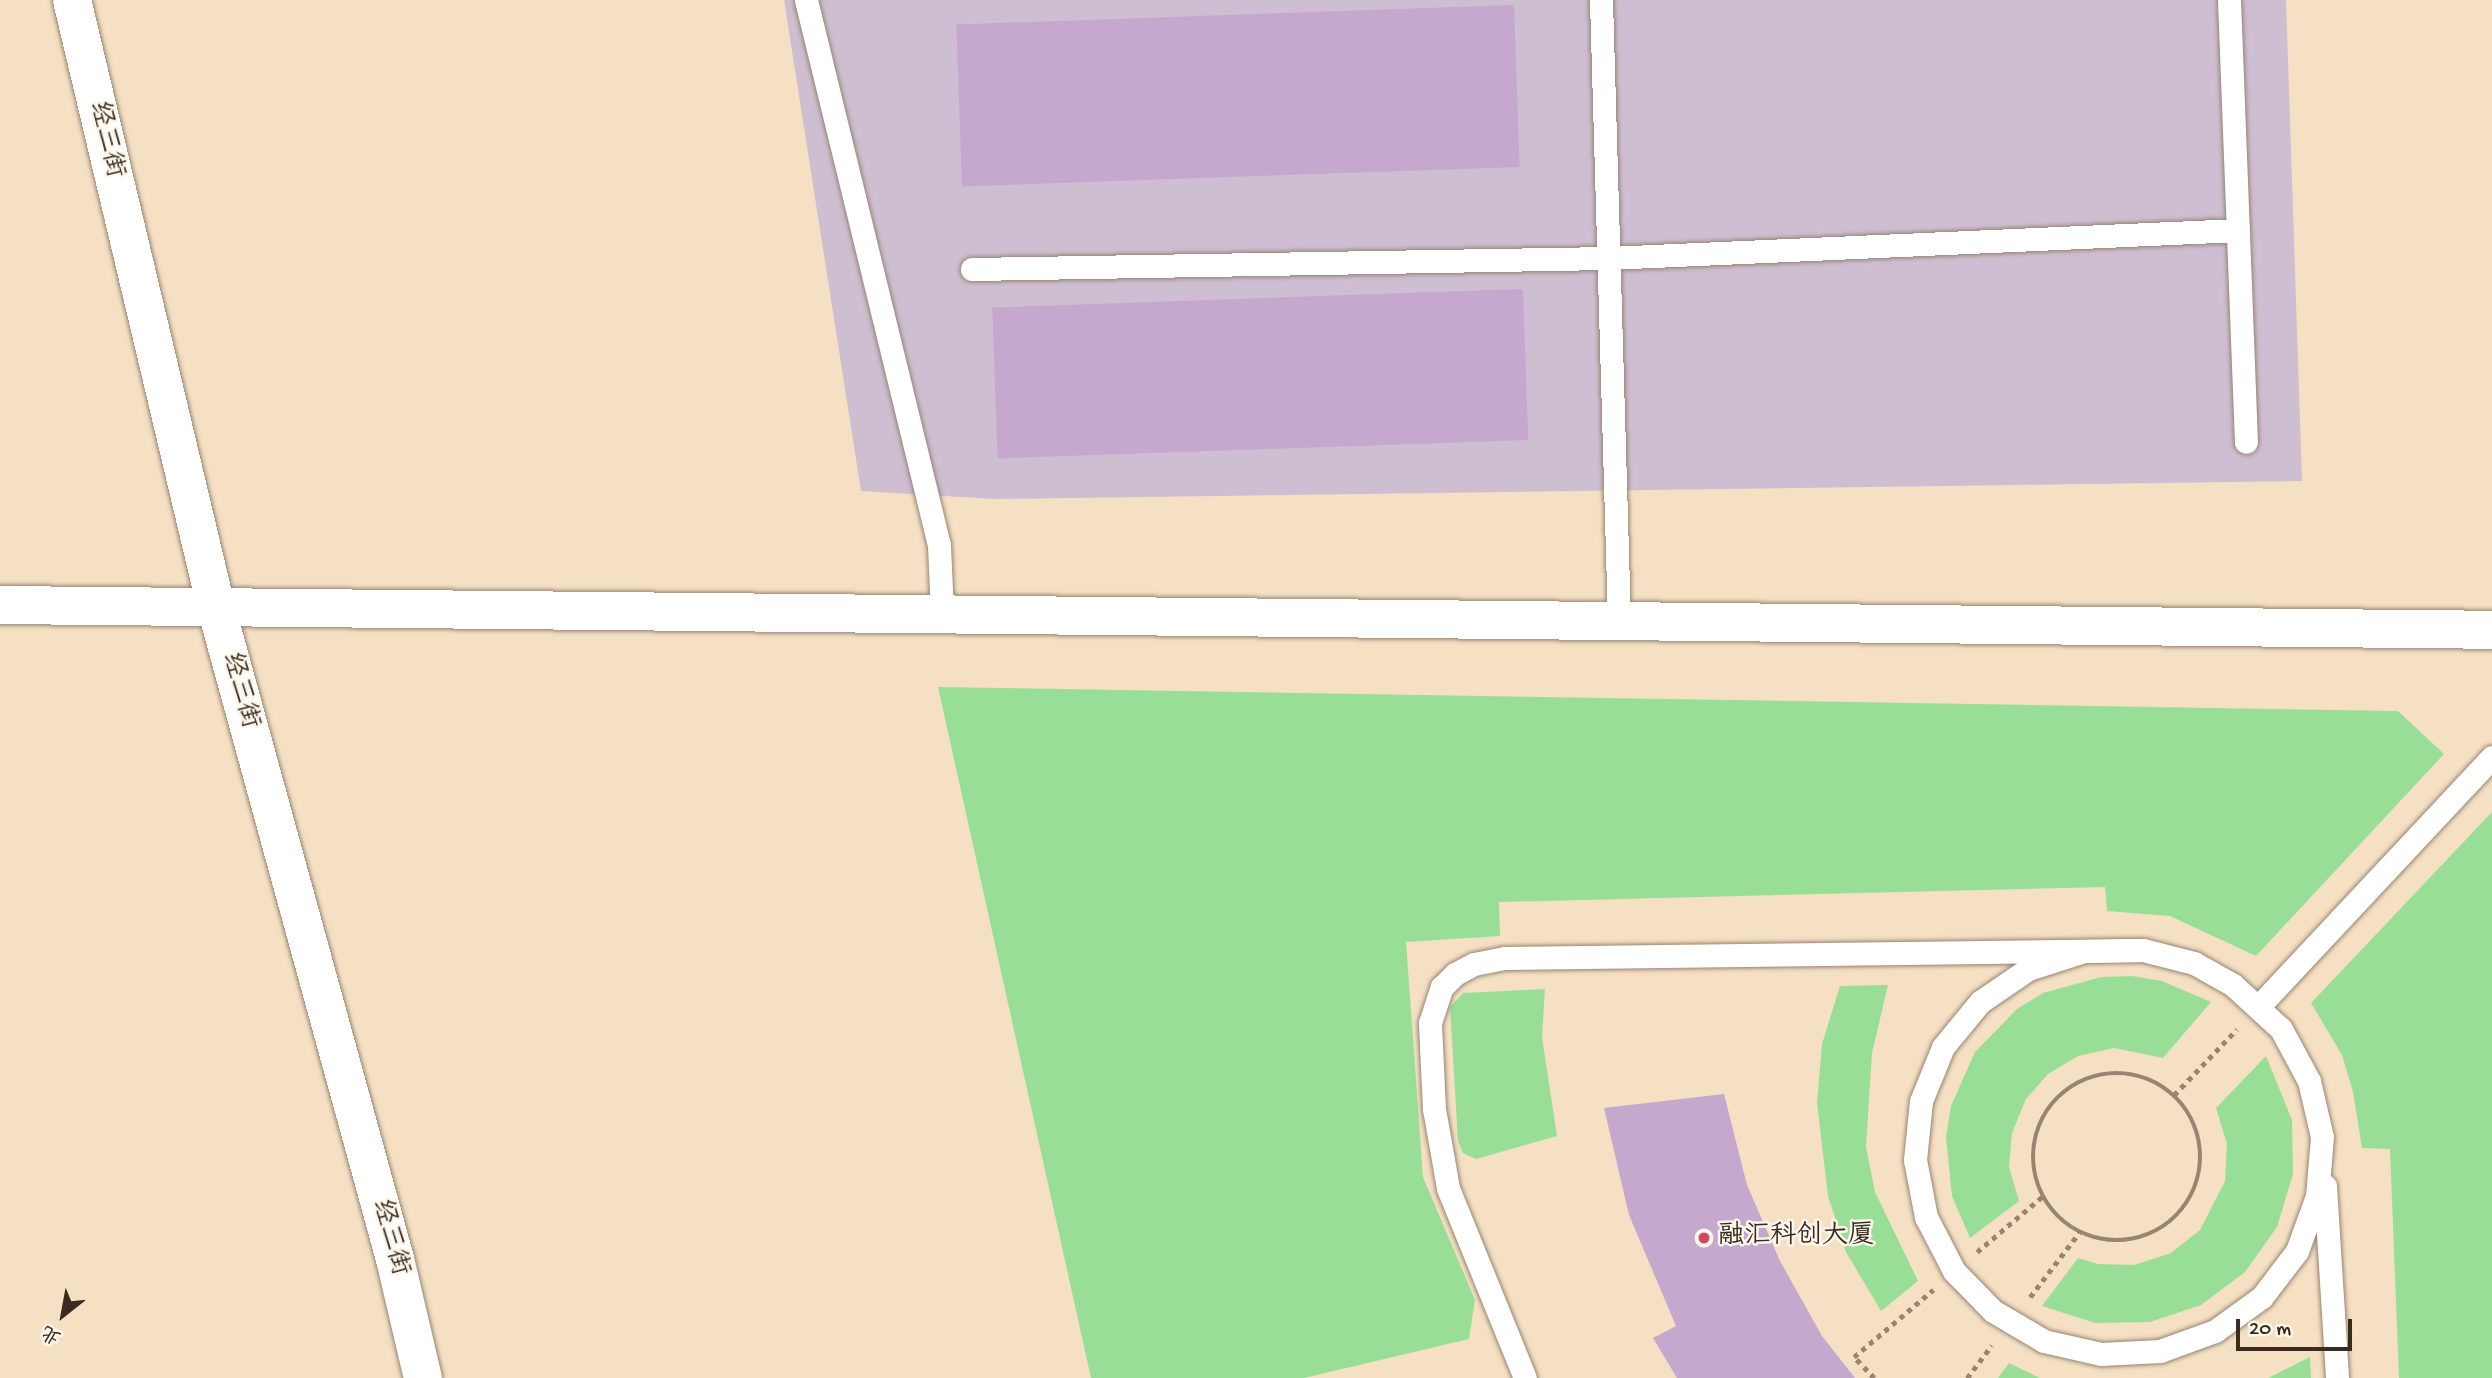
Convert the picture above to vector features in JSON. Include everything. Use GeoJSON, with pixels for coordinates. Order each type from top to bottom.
{"type":"FeatureCollection","features":[{"type":"Feature","properties":{"kind":"street","name":"经三街"},"geometry":{"type":"LineString","coordinates":[[72,0],[216,607],[396,1259],[424,1378]]}},
{"type":"Feature","properties":{"kind":"street"},"geometry":{"type":"LineString","coordinates":[[0,605],[2492,630]]}},
{"type":"Feature","properties":{"kind":"lane"},"geometry":{"type":"LineString","coordinates":[[806,0],[939,545],[942,614]]}},
{"type":"Feature","properties":{"kind":"lane"},"geometry":{"type":"LineString","coordinates":[[1601,0],[1619,621]]}},
{"type":"Feature","properties":{"kind":"lane"},"geometry":{"type":"LineString","coordinates":[[2229,0],[2246,442]]}},
{"type":"Feature","properties":{"kind":"lane"},"geometry":{"type":"LineString","coordinates":[[972,269],[1608,258],[2238,230]]}},
{"type":"Feature","properties":{"kind":"lane"},"geometry":{"type":"LineString","coordinates":[[2259,1006],[2492,757]]}},
{"type":"Feature","properties":{"kind":"lane"},"geometry":{"type":"LineString","coordinates":[[2143,950],[2084,951],[2028,969],[1980,1002],[1944,1047],[1921,1101],[1915,1160],[1926,1217],[1954,1271],[1993,1311],[2044,1341],[2101,1354],[2160,1351],[2204,1335],[2262,1297],[2297,1251],[2318,1196],[2322,1137]]}},
{"type":"Feature","properties":{"kind":"lane"},"geometry":{"type":"LineString","coordinates":[[1525,1378],[1448,1188],[1434,1109],[1430,1023],[1442,987],[1455,974],[1474,964],[1504,958],[2143,950],[2194,963],[2234,985],[2281,1029],[2309,1081],[2322,1137],[2337,1378]]}},
{"type":"Feature","properties":{"kind":"path"},"geometry":{"type":"LineString","coordinates":[[2174,1095],[2259,1006]]}},
{"type":"Feature","properties":{"kind":"path"},"geometry":{"type":"LineString","coordinates":[[2121,1072],[2150,1079],[2174,1095],[2191,1115],[2200,1154],[2193,1194],[2178,1215],[2157,1232],[2132,1240],[2105,1240],[2079,1233],[2057,1217],[2040,1193],[2032,1165],[2034,1136],[2046,1109],[2066,1088],[2092,1075],[2121,1072]]}},
{"type":"Feature","properties":{"kind":"path"},"geometry":{"type":"LineString","coordinates":[[1854,1357],[1874,1378]]}},
{"type":"Feature","properties":{"kind":"shaded area"},"geometry":{"type":"Polygon","coordinates":[[[784,0],[2286,0],[2302,481],[994,499],[861,491],[784,0]]]}},
{"type":"Feature","properties":{"kind":"green space"},"geometry":{"type":"Polygon","coordinates":[[[938,687],[2398,711],[2444,754],[2256,956],[2170,916],[2107,911],[2105,887],[1499,902],[1500,936],[1406,942],[1423,1177],[1475,1300],[1469,1339],[1304,1378],[1091,1378],[938,687]]]}},
{"type":"Feature","properties":{"kind":"green space"},"geometry":{"type":"Polygon","coordinates":[[[2492,812],[2492,1378],[2399,1378],[2390,1149],[2362,1148],[2353,1092],[2342,1055],[2311,1003],[2492,812]]]}},
{"type":"Feature","properties":{"kind":"green space"},"geometry":{"type":"Polygon","coordinates":[[[2132,976],[2162,981],[2211,1002],[2163,1058],[2114,1048],[2078,1056],[2048,1074],[2026,1099],[2012,1133],[2009,1167],[2019,1201],[1970,1238],[1952,1196],[1946,1137],[1951,1106],[1975,1052],[2017,1009],[2043,993],[2101,977],[2132,976]]]}},
{"type":"Feature","properties":{"kind":"green space"},"geometry":{"type":"Polygon","coordinates":[[[1888,985],[1872,1053],[1866,1147],[1875,1192],[1918,1281],[1881,1311],[1846,1252],[1828,1196],[1817,1103],[1822,1044],[1840,986],[1888,985]]]}},
{"type":"Feature","properties":{"kind":"green space"},"geometry":{"type":"Polygon","coordinates":[[[1545,989],[1542,1037],[1557,1136],[1476,1159],[1463,1153],[1458,1141],[1450,1007],[1463,993],[1545,989]]]}},
{"type":"Feature","properties":{"kind":"green space"},"geometry":{"type":"Polygon","coordinates":[[[2266,1056],[2292,1120],[2293,1174],[2277,1227],[2245,1272],[2201,1305],[2150,1322],[2095,1323],[2042,1306],[2078,1258],[2098,1264],[2134,1265],[2171,1253],[2200,1230],[2225,1181],[2227,1144],[2216,1108],[2266,1056]]]}},
{"type":"Feature","properties":{"kind":"green space"},"geometry":{"type":"Polygon","coordinates":[[[2310,1357],[2311,1378],[2268,1378],[2310,1357]]]}},
{"type":"Feature","properties":{"kind":"green space"},"geometry":{"type":"Polygon","coordinates":[[[2009,1363],[2040,1378],[1998,1378],[2009,1363]]]}},
{"type":"Feature","properties":{"kind":"building"},"geometry":{"type":"Polygon","coordinates":[[[1514,5],[1520,167],[962,186],[956,24],[1514,5]]]}},
{"type":"Feature","properties":{"kind":"building"},"geometry":{"type":"Polygon","coordinates":[[[1523,289],[1528,440],[998,458],[992,308],[1523,289]]]}},
{"type":"Feature","properties":{"kind":"building","name":"融汇科创大厦"},"geometry":{"type":"Polygon","coordinates":[[[1724,1094],[1747,1185],[1780,1261],[1822,1336],[1855,1378],[1677,1378],[1653,1338],[1676,1326],[1629,1215],[1604,1108],[1724,1094]]]}},
{"type":"Feature","properties":{"kind":"place","name":"融汇科创大厦"},"geometry":{"type":"Point","coordinates":[1704,1238]}}]}
